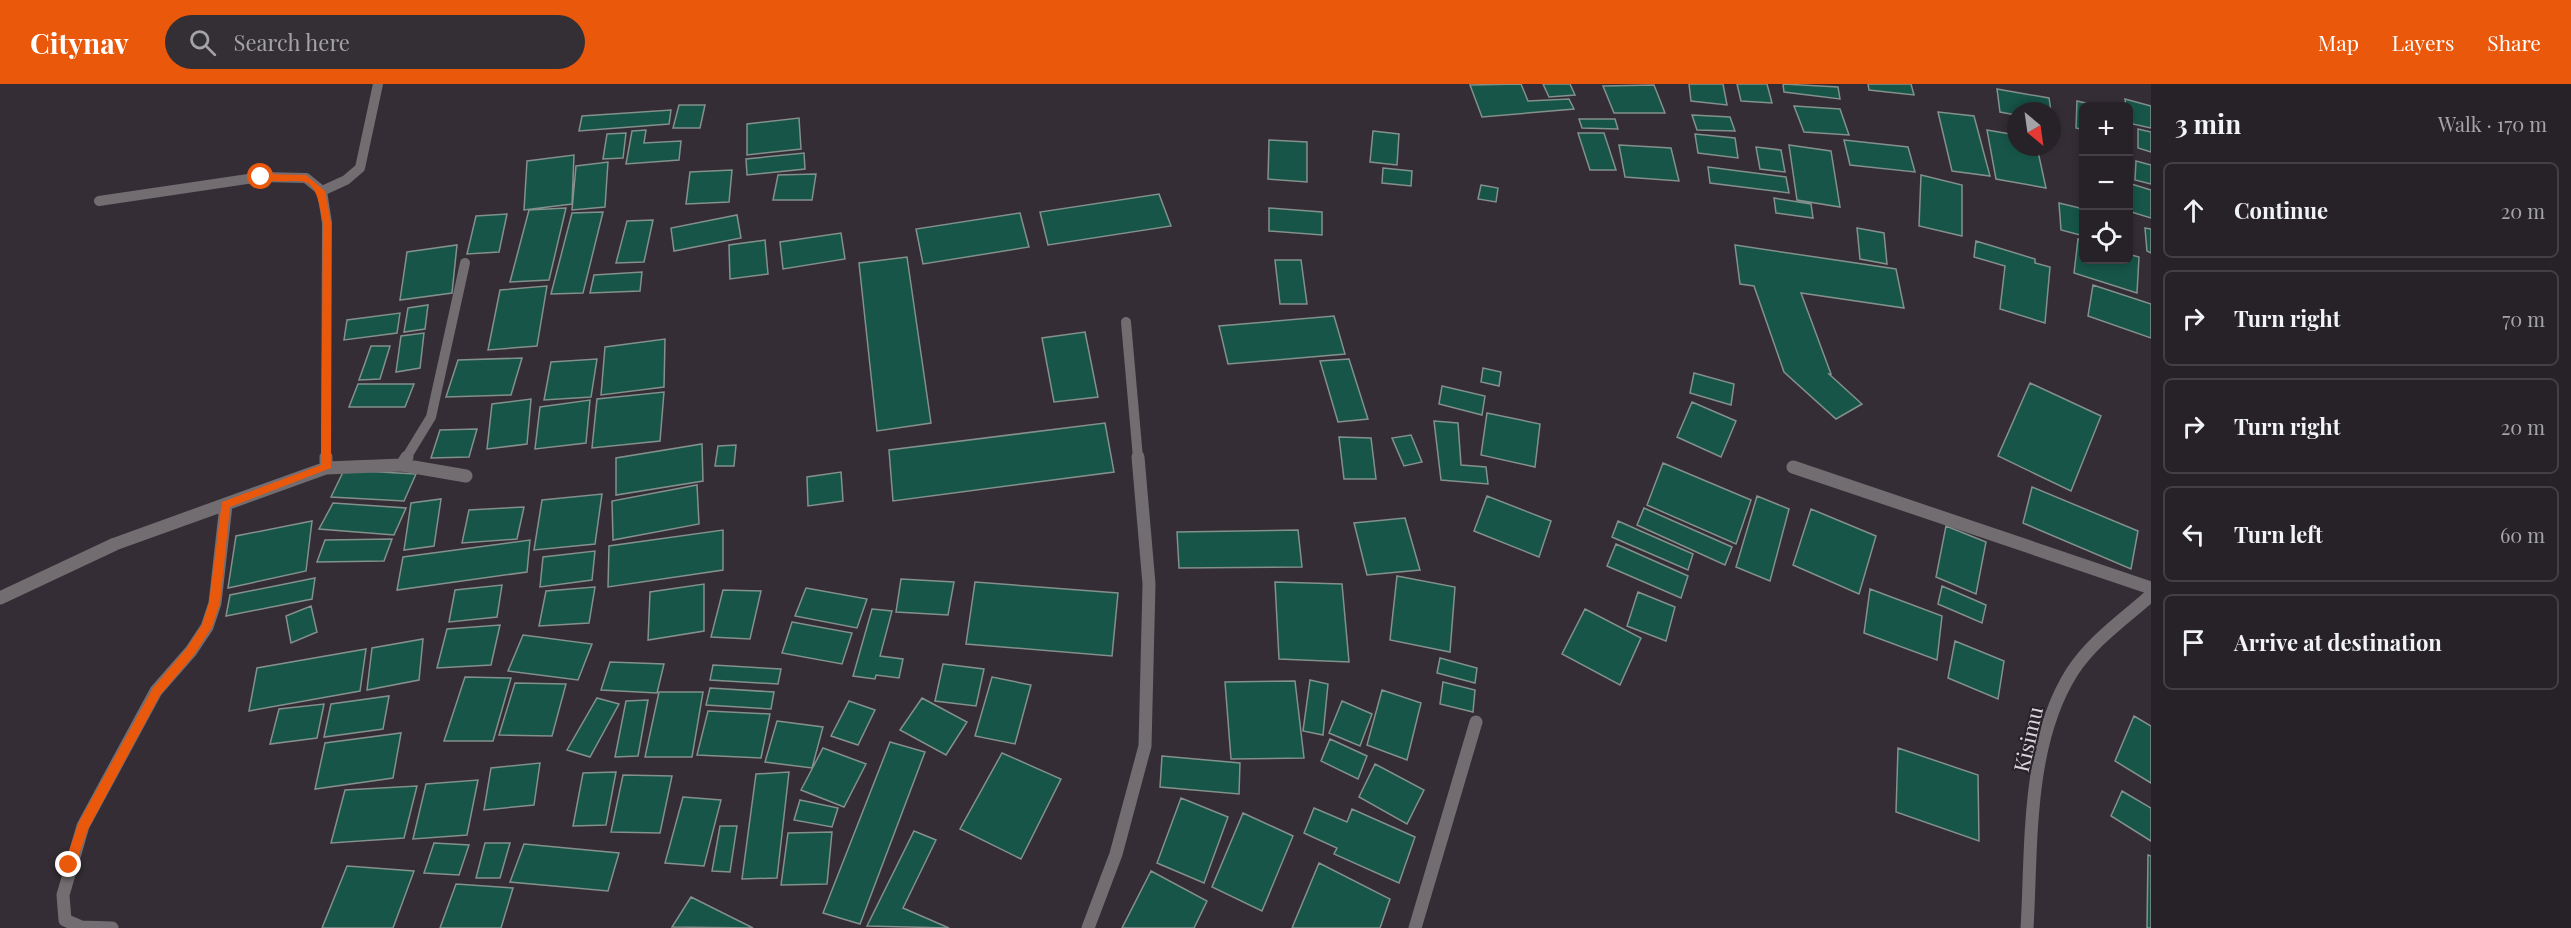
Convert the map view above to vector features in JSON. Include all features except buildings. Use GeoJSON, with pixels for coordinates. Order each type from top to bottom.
{"type":"FeatureCollection","features":[{"type":"Feature","properties":{"kind":"street"},"geometry":{"type":"LineString","coordinates":[[321,191],[346,180],[360,168],[378,84]]}},
{"type":"Feature","properties":{"kind":"street"},"geometry":{"type":"LineString","coordinates":[[99,201],[261,177],[306,178],[321,191],[327,223],[326,468]]}},
{"type":"Feature","properties":{"kind":"street"},"geometry":{"type":"LineString","coordinates":[[402,465],[430,417],[465,263]]}},
{"type":"Feature","properties":{"kind":"street"},"geometry":{"type":"LineString","coordinates":[[1088,928],[1116,854],[1145,746],[1149,584],[1126,322]]}},
{"type":"Feature","properties":{"kind":"street"},"geometry":{"type":"LineString","coordinates":[[0,598],[115,544],[326,468],[402,465],[466,476]]}},
{"type":"Feature","properties":{"kind":"street"},"geometry":{"type":"LineString","coordinates":[[1793,467],[2151,588]]}},
{"type":"Feature","properties":{"kind":"street"},"geometry":{"type":"LineString","coordinates":[[112,928],[81,927],[65,920],[63,895],[69,865],[83,826],[156,691],[207,627],[214,603],[226,505]]}},
{"type":"Feature","properties":{"kind":"street","name":"Kisimu"},"geometry":{"type":"LineString","coordinates":[[2027,928],[2038,787],[2051,714],[2072,672],[2102,639],[2151,595]]}},
{"type":"Feature","properties":{"kind":"street"},"geometry":{"type":"LineString","coordinates":[[1415,928],[1476,722]]}},
{"type":"Feature","properties":{"kind":"route"},"geometry":{"type":"LineString","coordinates":[[69,865],[83,826],[156,691],[207,627],[219,575],[219,550],[226,505],[326,468],[327,223],[321,191],[306,178],[261,177]]}}]}
